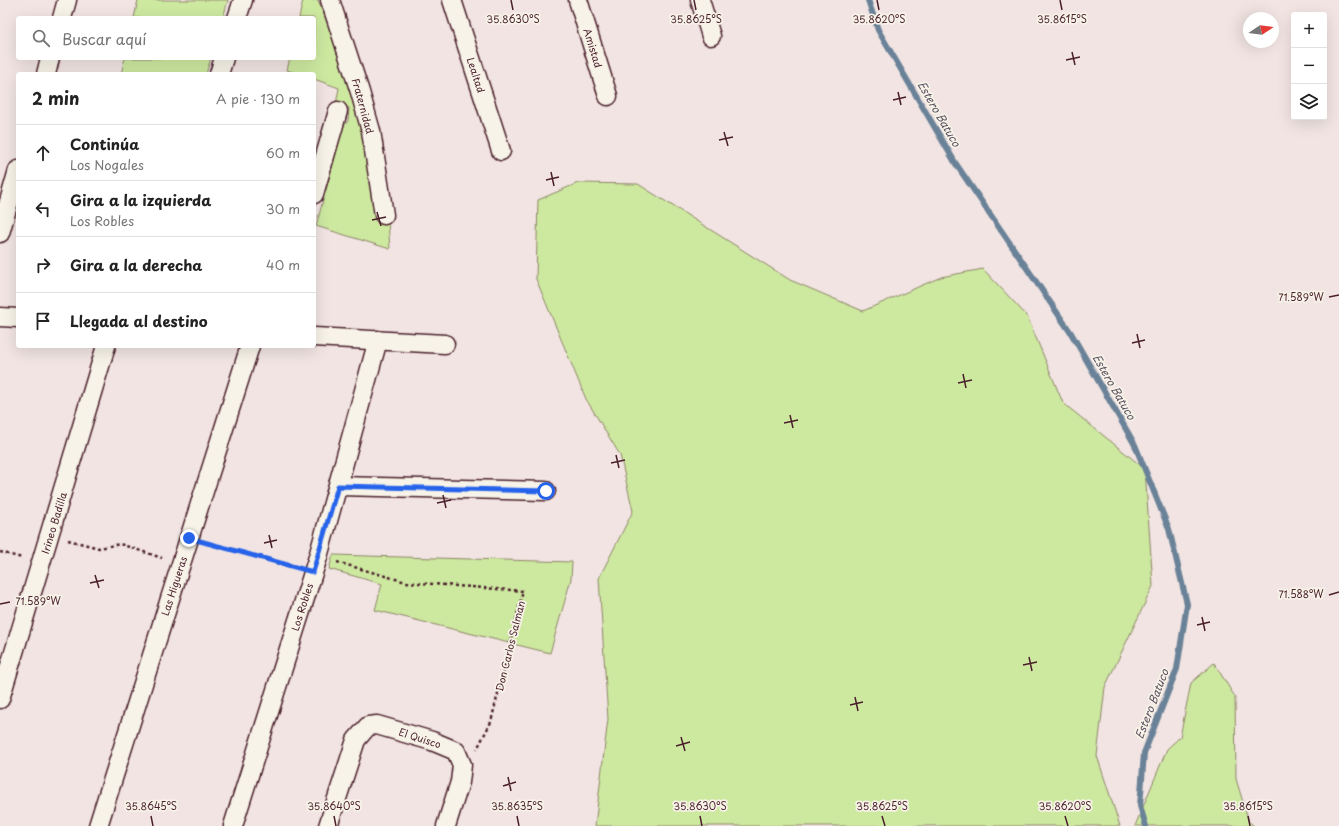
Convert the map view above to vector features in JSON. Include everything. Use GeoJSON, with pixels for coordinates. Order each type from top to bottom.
{"type":"FeatureCollection","features":[{"type":"Feature","properties":{"kind":"street"},"geometry":{"type":"LineString","coordinates":[[63,16],[67,0]]}},
{"type":"Feature","properties":{"kind":"street"},"geometry":{"type":"LineString","coordinates":[[238,16],[242,0]]}},
{"type":"Feature","properties":{"kind":"street","name":"Fraternidad"},"geometry":{"type":"LineString","coordinates":[[330,0],[371,131],[384,215]]}},
{"type":"Feature","properties":{"kind":"street","name":"Lealtad"},"geometry":{"type":"LineString","coordinates":[[452,0],[501,151]]}},
{"type":"Feature","properties":{"kind":"street","name":"Amistad"},"geometry":{"type":"LineString","coordinates":[[578,0],[608,96]]}},
{"type":"Feature","properties":{"kind":"street"},"geometry":{"type":"LineString","coordinates":[[700,0],[711,36]]}},
{"type":"Feature","properties":{"kind":"street"},"geometry":{"type":"LineString","coordinates":[[46,72],[50,60]]}},
{"type":"Feature","properties":{"kind":"street"},"geometry":{"type":"LineString","coordinates":[[220,72],[223,60]]}},
{"type":"Feature","properties":{"kind":"street"},"geometry":{"type":"LineString","coordinates":[[316,187],[338,111]]}},
{"type":"Feature","properties":{"kind":"street"},"geometry":{"type":"LineString","coordinates":[[0,233],[16,177]]}},
{"type":"Feature","properties":{"kind":"street"},"geometry":{"type":"LineString","coordinates":[[0,317],[16,318]]}},
{"type":"Feature","properties":{"kind":"street"},"geometry":{"type":"LineString","coordinates":[[316,337],[445,344]]}},
{"type":"Feature","properties":{"kind":"street","name":"Los Robles"},"geometry":{"type":"LineString","coordinates":[[232,826],[315,564],[378,340]]}},
{"type":"Feature","properties":{"kind":"street","name":"Irineo Badilla"},"geometry":{"type":"LineString","coordinates":[[0,699],[105,348]]}},
{"type":"Feature","properties":{"kind":"street","name":"Las Higueras"},"geometry":{"type":"LineString","coordinates":[[98,826],[249,348]]}},
{"type":"Feature","properties":{"kind":"street"},"geometry":{"type":"LineString","coordinates":[[338,486],[546,491]]}},
{"type":"Feature","properties":{"kind":"street","name":"El Quisco"},"geometry":{"type":"LineString","coordinates":[[328,826],[356,740],[368,726],[377,725],[432,741],[456,751],[462,765]]}},
{"type":"Feature","properties":{"kind":"street"},"geometry":{"type":"LineString","coordinates":[[446,826],[460,782],[462,765]]}},
{"type":"Feature","properties":{"kind":"path"},"geometry":{"type":"LineString","coordinates":[[50,535],[99,548],[120,544],[181,565]]}},
{"type":"Feature","properties":{"kind":"path"},"geometry":{"type":"LineString","coordinates":[[189,538],[315,564]]}},
{"type":"Feature","properties":{"kind":"path","name":"Don Carlos Salman"},"geometry":{"type":"LineString","coordinates":[[315,564],[406,582],[524,592],[491,722],[480,747],[462,765]]}},
{"type":"Feature","properties":{"kind":"green space"},"geometry":{"type":"Polygon","coordinates":[[[138,0],[228,0],[224,16],[134,16],[138,0]]]}},
{"type":"Feature","properties":{"kind":"green space"},"geometry":{"type":"Polygon","coordinates":[[[303,0],[318,0],[351,81],[363,129],[377,222],[388,222],[390,249],[316,226],[343,127],[348,121],[349,108],[336,104],[339,88],[316,80],[316,72],[293,72],[287,70],[290,60],[316,60],[316,16],[299,16],[303,0]]]}},
{"type":"Feature","properties":{"kind":"green space"},"geometry":{"type":"Polygon","coordinates":[[[124,60],[210,60],[207,72],[122,72],[124,60]]]}},
{"type":"Feature","properties":{"kind":"green space"},"geometry":{"type":"Polygon","coordinates":[[[578,183],[638,184],[790,280],[863,311],[941,277],[983,269],[1027,316],[1063,403],[1145,469],[1153,586],[1105,687],[1097,756],[1120,826],[595,826],[608,719],[599,578],[633,511],[620,455],[586,399],[536,279],[538,200],[578,183]]]}},
{"type":"Feature","properties":{"kind":"green space"},"geometry":{"type":"Polygon","coordinates":[[[333,555],[572,562],[571,579],[550,653],[375,610],[382,584],[329,569],[333,555]]]}},
{"type":"Feature","properties":{"kind":"green space"},"geometry":{"type":"Polygon","coordinates":[[[1214,663],[1235,697],[1236,779],[1249,822],[1254,826],[1135,826],[1167,749],[1180,737],[1191,683],[1214,663]]]}},
{"type":"Feature","properties":{"kind":"waterway","name":"Estero Batuco"},"geometry":{"type":"LineString","coordinates":[[868,0],[878,30],[956,164],[1071,333],[1135,445],[1169,529],[1187,604],[1177,669],[1144,753],[1140,806],[1146,826]]}},
{"type":"Feature","properties":{"kind":"route"},"geometry":{"type":"LineString","coordinates":[[189,538],[313,572],[338,486],[546,491]]}}]}
